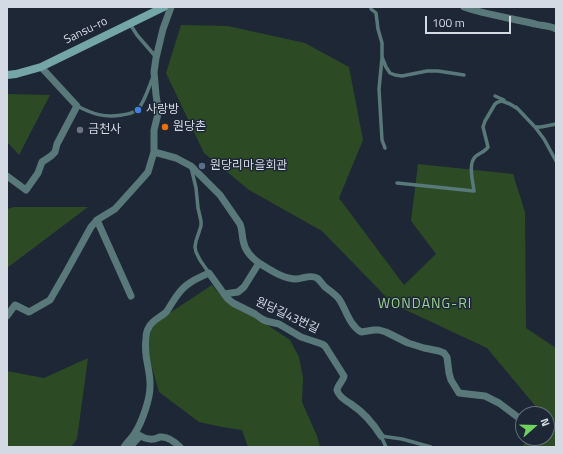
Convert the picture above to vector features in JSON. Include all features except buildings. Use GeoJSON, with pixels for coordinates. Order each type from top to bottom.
{"type":"FeatureCollection","features":[{"type":"Feature","properties":{"kind":"main road","name":"Sansu-ro"},"geometry":{"type":"LineString","coordinates":[[7,75],[41,67],[164,7]]}},
{"type":"Feature","properties":{"kind":"street"},"geometry":{"type":"LineString","coordinates":[[7,316],[15,305],[29,312],[50,300],[91,227],[97,220],[115,209],[148,172],[154,152],[154,130],[158,114],[154,72],[163,29],[171,7]]}},
{"type":"Feature","properties":{"kind":"street"},"geometry":{"type":"LineString","coordinates":[[464,7],[477,12],[553,27],[556,29]]}},
{"type":"Feature","properties":{"kind":"street"},"geometry":{"type":"LineString","coordinates":[[7,176],[26,190],[38,173],[42,162],[55,152],[57,144],[77,106],[41,67]]}},
{"type":"Feature","properties":{"kind":"street"},"geometry":{"type":"LineString","coordinates":[[154,152],[176,158],[191,166],[220,195],[242,229],[247,252],[259,263],[281,275],[295,279],[314,276],[335,294],[353,326],[360,332],[379,330],[408,343],[444,353],[447,357],[449,372],[459,393],[485,396],[499,403],[515,415]]}},
{"type":"Feature","properties":{"kind":"street"},"geometry":{"type":"LineString","coordinates":[[97,220],[130,296]]}},
{"type":"Feature","properties":{"kind":"street"},"geometry":{"type":"LineString","coordinates":[[130,447],[137,434],[144,414],[150,387],[144,347],[147,331],[151,323],[166,312],[184,287],[191,282],[209,273],[224,294],[238,292],[244,287],[259,263]]}},
{"type":"Feature","properties":{"kind":"street","name":"원당길43번길"},"geometry":{"type":"LineString","coordinates":[[224,294],[233,303],[262,319],[279,324],[301,337],[325,346],[344,376],[337,390],[339,394],[372,422],[381,436]]}},
{"type":"Feature","properties":{"kind":"street"},"geometry":{"type":"LineString","coordinates":[[124,447],[137,434]]}},
{"type":"Feature","properties":{"kind":"street"},"geometry":{"type":"LineString","coordinates":[[137,434],[149,440],[161,437],[166,438],[180,447]]}},
{"type":"Feature","properties":{"kind":"lane"},"geometry":{"type":"LineString","coordinates":[[371,7],[371,9],[376,13],[382,43],[379,88],[382,140],[385,148]]}},
{"type":"Feature","properties":{"kind":"lane"},"geometry":{"type":"LineString","coordinates":[[130,23],[137,35],[156,58]]}},
{"type":"Feature","properties":{"kind":"lane"},"geometry":{"type":"LineString","coordinates":[[382,57],[390,73],[396,76],[427,71],[464,75]]}},
{"type":"Feature","properties":{"kind":"lane"},"geometry":{"type":"LineString","coordinates":[[77,106],[88,112],[108,117],[126,115],[133,112],[138,109],[154,72]]}},
{"type":"Feature","properties":{"kind":"lane"},"geometry":{"type":"LineString","coordinates":[[494,96],[512,103],[535,126],[555,160]]}},
{"type":"Feature","properties":{"kind":"lane"},"geometry":{"type":"LineString","coordinates":[[397,183],[474,191],[471,166],[472,161],[475,157],[487,150],[488,147],[483,127],[484,121],[495,104],[498,102],[502,101],[518,109]]}},
{"type":"Feature","properties":{"kind":"lane"},"geometry":{"type":"LineString","coordinates":[[535,126],[541,127],[556,124]]}},
{"type":"Feature","properties":{"kind":"lane"},"geometry":{"type":"LineString","coordinates":[[555,160],[556,153]]}},
{"type":"Feature","properties":{"kind":"lane"},"geometry":{"type":"LineString","coordinates":[[191,166],[201,221],[195,247],[200,260],[209,273]]}},
{"type":"Feature","properties":{"kind":"lane"},"geometry":{"type":"LineString","coordinates":[[381,436],[386,447]]}},
{"type":"Feature","properties":{"kind":"lane"},"geometry":{"type":"LineString","coordinates":[[381,436],[402,439],[431,447]]}},
{"type":"Feature","properties":{"kind":"green space"},"geometry":{"type":"Polygon","coordinates":[[[181,25],[228,26],[305,43],[349,67],[363,140],[339,198],[404,285],[436,254],[411,221],[418,164],[513,174],[525,212],[526,328],[556,348],[556,447],[521,447],[555,446],[555,406],[535,406],[487,348],[393,304],[322,231],[249,190],[204,153],[166,73],[181,25]]]}},
{"type":"Feature","properties":{"kind":"green space"},"geometry":{"type":"Polygon","coordinates":[[[7,94],[50,95],[19,155],[7,142],[7,94]]]}},
{"type":"Feature","properties":{"kind":"green space"},"geometry":{"type":"Polygon","coordinates":[[[14,207],[88,207],[7,268],[7,209],[14,207]]]}},
{"type":"Feature","properties":{"kind":"green space"},"geometry":{"type":"Polygon","coordinates":[[[212,285],[226,302],[254,316],[290,340],[299,357],[303,378],[302,402],[317,436],[320,447],[248,447],[242,430],[199,422],[159,392],[148,353],[151,329],[156,322],[212,285]]]}},
{"type":"Feature","properties":{"kind":"green space"},"geometry":{"type":"Polygon","coordinates":[[[88,358],[77,439],[71,447],[7,447],[7,371],[44,378],[88,358]]]}},
{"type":"Feature","properties":{"kind":"place","name":"사랑방"},"geometry":{"type":"Point","coordinates":[138,110]}},
{"type":"Feature","properties":{"kind":"place","name":"원당촌"},"geometry":{"type":"Point","coordinates":[165,127]}},
{"type":"Feature","properties":{"kind":"place","name":"금천사"},"geometry":{"type":"Point","coordinates":[80,130]}},
{"type":"Feature","properties":{"kind":"place","name":"원당리마을회관"},"geometry":{"type":"Point","coordinates":[202,166]}},
{"type":"Feature","properties":{"kind":"district","name":"WONDANG-RI"},"geometry":{"type":"Point","coordinates":[425,305]}}]}
